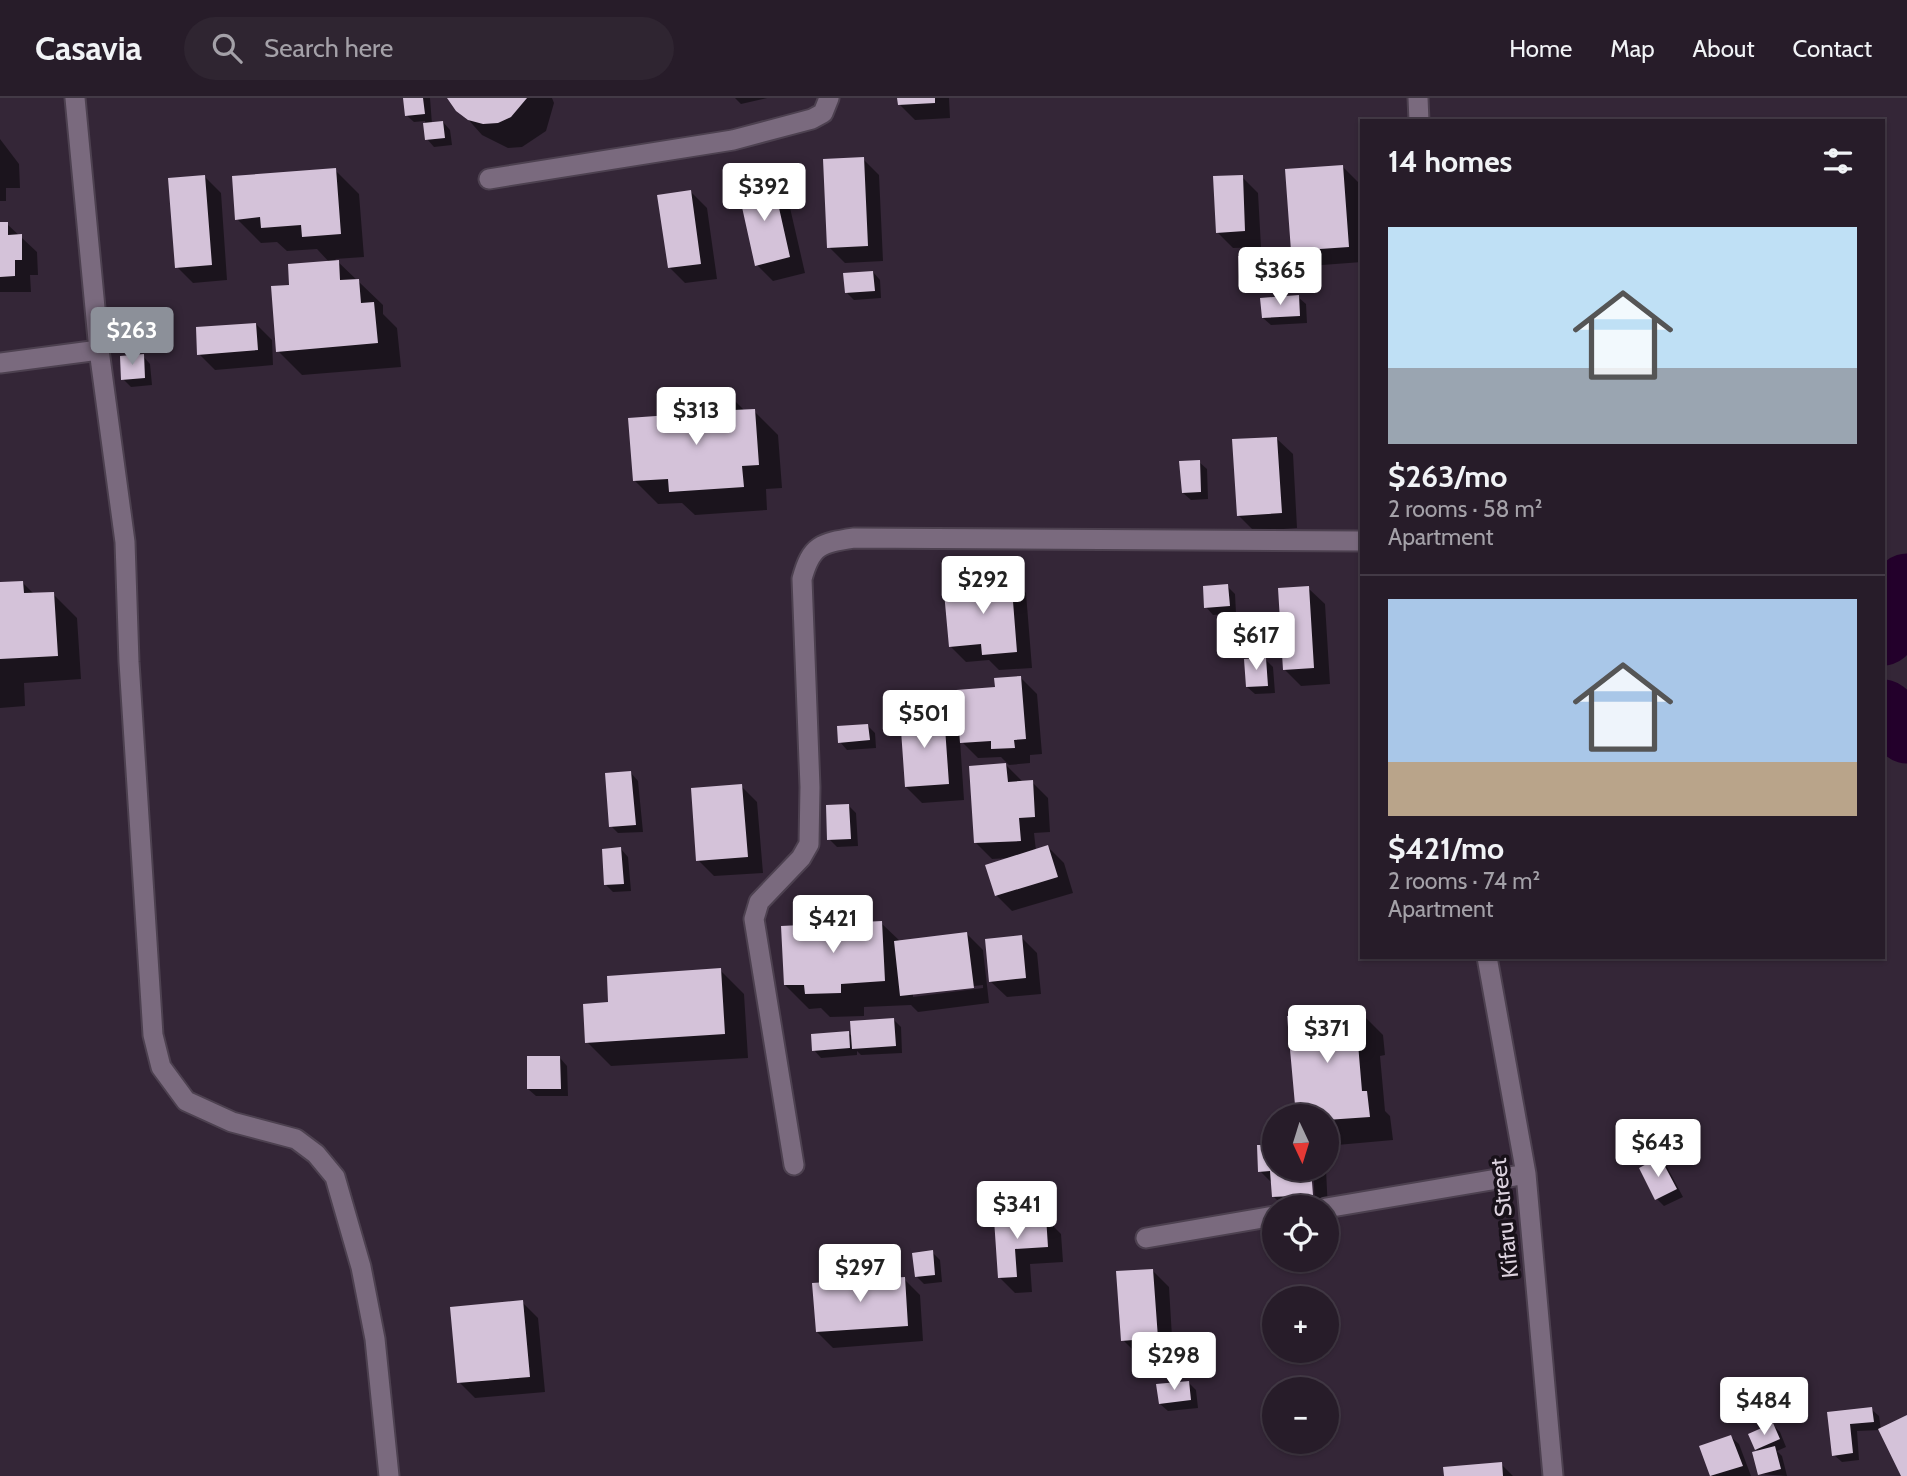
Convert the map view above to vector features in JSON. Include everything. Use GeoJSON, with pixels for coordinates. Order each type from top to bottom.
{"type":"FeatureCollection","features":[{"type":"Feature","properties":{"kind":"street"},"geometry":{"type":"LineString","coordinates":[[75,98],[99,350],[125,542],[128,662],[153,1035],[161,1066],[186,1101],[232,1122],[296,1139],[316,1154],[335,1177],[361,1266],[375,1339],[389,1476]]}},
{"type":"Feature","properties":{"kind":"street"},"geometry":{"type":"LineString","coordinates":[[489,179],[733,140],[812,119],[823,113],[828,98]]}},
{"type":"Feature","properties":{"kind":"street"},"geometry":{"type":"LineString","coordinates":[[1418,98],[1419,119]]}},
{"type":"Feature","properties":{"kind":"street"},"geometry":{"type":"LineString","coordinates":[[0,363],[99,350]]}},
{"type":"Feature","properties":{"kind":"street"},"geometry":{"type":"LineString","coordinates":[[794,1165],[754,919],[759,902],[801,859],[809,844],[810,787],[802,579],[807,559],[816,548],[854,538],[1360,541]]}},
{"type":"Feature","properties":{"kind":"street","name":"Kifaru Street"},"geometry":{"type":"LineString","coordinates":[[1487,959],[1526,1174],[1553,1476]]}},
{"type":"Feature","properties":{"kind":"street"},"geometry":{"type":"LineString","coordinates":[[1339,1206],[1526,1174]]}},
{"type":"Feature","properties":{"kind":"street"},"geometry":{"type":"LineString","coordinates":[[1146,1238],[1262,1218]]}},
{"type":"Feature","properties":{"kind":"building"},"geometry":{"type":"Polygon","coordinates":[[[403,98],[423,98],[425,114],[405,116],[403,98]]]}},
{"type":"Feature","properties":{"kind":"building"},"geometry":{"type":"Polygon","coordinates":[[[447,98],[527,98],[511,117],[498,123],[483,124],[468,120],[456,111],[447,98]]]}},
{"type":"Feature","properties":{"kind":"building"},"geometry":{"type":"Polygon","coordinates":[[[897,98],[935,98],[935,103],[898,105],[897,98]]]}},
{"type":"Feature","properties":{"kind":"building"},"geometry":{"type":"Polygon","coordinates":[[[443,121],[445,138],[425,140],[423,123],[443,121]]]}},
{"type":"Feature","properties":{"kind":"building"},"geometry":{"type":"Polygon","coordinates":[[[864,157],[868,246],[827,248],[823,159],[864,157]]]}},
{"type":"Feature","properties":{"kind":"building"},"geometry":{"type":"Polygon","coordinates":[[[1343,165],[1349,247],[1291,251],[1285,169],[1343,165]]]}},
{"type":"Feature","properties":{"kind":"building"},"geometry":{"type":"Polygon","coordinates":[[[336,168],[341,234],[302,237],[301,225],[261,228],[260,217],[235,220],[232,176],[336,168]]]}},
{"type":"Feature","properties":{"kind":"building"},"geometry":{"type":"Polygon","coordinates":[[[205,175],[212,265],[175,268],[168,178],[205,175]]]}},
{"type":"Feature","properties":{"kind":"building"},"geometry":{"type":"Polygon","coordinates":[[[1243,175],[1245,231],[1216,233],[1213,176],[1243,175]]]}},
{"type":"Feature","properties":{"kind":"building"},"geometry":{"type":"Polygon","coordinates":[[[773,181],[790,257],[755,266],[738,189],[773,181]]]}},
{"type":"Feature","properties":{"kind":"building"},"geometry":{"type":"Polygon","coordinates":[[[691,190],[701,264],[668,268],[657,195],[691,190]]]}},
{"type":"Feature","properties":{"kind":"building"},"geometry":{"type":"Polygon","coordinates":[[[0,222],[8,222],[8,235],[22,234],[22,260],[15,260],[15,276],[0,277],[0,222]]]}},
{"type":"Feature","properties":{"kind":"building"},"geometry":{"type":"Polygon","coordinates":[[[1282,253],[1284,273],[1239,277],[1238,256],[1282,253]]]}},
{"type":"Feature","properties":{"kind":"building"},"geometry":{"type":"Polygon","coordinates":[[[339,260],[340,280],[359,279],[361,303],[374,302],[378,343],[276,352],[271,286],[289,285],[288,264],[339,260]]]}},
{"type":"Feature","properties":{"kind":"building"},"geometry":{"type":"Polygon","coordinates":[[[873,271],[875,291],[845,293],[843,273],[873,271]]]}},
{"type":"Feature","properties":{"kind":"building"},"geometry":{"type":"Polygon","coordinates":[[[1299,295],[1300,316],[1262,318],[1260,298],[1299,295]]]}},
{"type":"Feature","properties":{"kind":"building"},"geometry":{"type":"Polygon","coordinates":[[[256,323],[258,350],[197,355],[196,327],[256,323]]]}},
{"type":"Feature","properties":{"kind":"building"},"geometry":{"type":"Polygon","coordinates":[[[144,354],[145,378],[121,380],[120,356],[144,354]]]}},
{"type":"Feature","properties":{"kind":"building"},"geometry":{"type":"Polygon","coordinates":[[[732,396],[733,410],[755,409],[759,465],[742,466],[744,487],[669,492],[668,479],[633,481],[628,418],[698,413],[697,399],[732,396]]]}},
{"type":"Feature","properties":{"kind":"building"},"geometry":{"type":"Polygon","coordinates":[[[1277,437],[1282,513],[1237,516],[1232,439],[1277,437]]]}},
{"type":"Feature","properties":{"kind":"building"},"geometry":{"type":"Polygon","coordinates":[[[1200,460],[1201,492],[1182,493],[1179,461],[1200,460]]]}},
{"type":"Feature","properties":{"kind":"building"},"geometry":{"type":"Polygon","coordinates":[[[1011,576],[1017,652],[982,655],[981,644],[949,647],[944,592],[976,589],[975,579],[1011,576]]]}},
{"type":"Feature","properties":{"kind":"building"},"geometry":{"type":"Polygon","coordinates":[[[23,581],[24,593],[54,592],[58,656],[0,659],[0,582],[23,581]]]}},
{"type":"Feature","properties":{"kind":"building"},"geometry":{"type":"Polygon","coordinates":[[[1228,584],[1230,606],[1204,608],[1203,586],[1228,584]]]}},
{"type":"Feature","properties":{"kind":"building"},"geometry":{"type":"Polygon","coordinates":[[[1309,586],[1314,668],[1283,670],[1278,588],[1309,586]]]}},
{"type":"Feature","properties":{"kind":"building"},"geometry":{"type":"Polygon","coordinates":[[[1266,658],[1268,686],[1246,687],[1244,659],[1266,658]]]}},
{"type":"Feature","properties":{"kind":"building"},"geometry":{"type":"Polygon","coordinates":[[[1021,676],[1026,739],[1014,740],[1015,748],[991,749],[991,741],[960,743],[956,690],[995,687],[994,678],[1021,676]]]}},
{"type":"Feature","properties":{"kind":"building"},"geometry":{"type":"Polygon","coordinates":[[[944,713],[949,784],[905,787],[900,716],[944,713]]]}},
{"type":"Feature","properties":{"kind":"building"},"geometry":{"type":"Polygon","coordinates":[[[868,724],[870,740],[838,743],[837,726],[868,724]]]}},
{"type":"Feature","properties":{"kind":"building"},"geometry":{"type":"Polygon","coordinates":[[[1006,763],[1008,782],[1033,780],[1035,817],[1019,818],[1021,841],[974,843],[969,766],[1006,763]]]}},
{"type":"Feature","properties":{"kind":"building"},"geometry":{"type":"Polygon","coordinates":[[[631,771],[636,825],[609,827],[605,773],[631,771]]]}},
{"type":"Feature","properties":{"kind":"building"},"geometry":{"type":"Polygon","coordinates":[[[742,784],[748,857],[696,861],[691,788],[742,784]]]}},
{"type":"Feature","properties":{"kind":"building"},"geometry":{"type":"Polygon","coordinates":[[[849,804],[851,839],[827,840],[826,805],[849,804]]]}},
{"type":"Feature","properties":{"kind":"building"},"geometry":{"type":"Polygon","coordinates":[[[1048,845],[1058,877],[995,896],[985,865],[1048,845]]]}},
{"type":"Feature","properties":{"kind":"building"},"geometry":{"type":"Polygon","coordinates":[[[621,847],[624,884],[604,885],[602,849],[621,847]]]}},
{"type":"Feature","properties":{"kind":"building"},"geometry":{"type":"Polygon","coordinates":[[[882,921],[885,981],[841,984],[841,993],[805,994],[804,985],[784,985],[781,926],[882,921]]]}},
{"type":"Feature","properties":{"kind":"building"},"geometry":{"type":"Polygon","coordinates":[[[967,932],[974,988],[900,996],[894,941],[967,932]]]}},
{"type":"Feature","properties":{"kind":"building"},"geometry":{"type":"Polygon","coordinates":[[[1022,935],[1026,978],[989,982],[985,939],[1022,935]]]}},
{"type":"Feature","properties":{"kind":"building"},"geometry":{"type":"Polygon","coordinates":[[[721,968],[725,1034],[585,1043],[583,1004],[608,1002],[607,976],[721,968]]]}},
{"type":"Feature","properties":{"kind":"building"},"geometry":{"type":"Polygon","coordinates":[[[1360,1009],[1362,1032],[1357,1032],[1362,1091],[1367,1091],[1370,1117],[1339,1119],[1339,1104],[1295,1104],[1287,1016],[1360,1009]]]}},
{"type":"Feature","properties":{"kind":"building"},"geometry":{"type":"Polygon","coordinates":[[[894,1018],[896,1046],[852,1049],[850,1021],[894,1018]]]}},
{"type":"Feature","properties":{"kind":"building"},"geometry":{"type":"Polygon","coordinates":[[[849,1031],[850,1048],[812,1051],[811,1034],[849,1031]]]}},
{"type":"Feature","properties":{"kind":"building"},"geometry":{"type":"Polygon","coordinates":[[[527,1056],[560,1056],[561,1089],[527,1089],[527,1056]]]}},
{"type":"Feature","properties":{"kind":"building"},"geometry":{"type":"Polygon","coordinates":[[[1257,1145],[1262,1145],[1262,1172],[1258,1172],[1257,1145]]]}},
{"type":"Feature","properties":{"kind":"building"},"geometry":{"type":"Polygon","coordinates":[[[1660,1157],[1677,1189],[1655,1200],[1639,1168],[1660,1157]]]}},
{"type":"Feature","properties":{"kind":"building"},"geometry":{"type":"Polygon","coordinates":[[[1271,1181],[1312,1181],[1313,1195],[1272,1195],[1271,1181]]]}},
{"type":"Feature","properties":{"kind":"building"},"geometry":{"type":"Polygon","coordinates":[[[1046,1216],[1048,1247],[1015,1249],[1017,1277],[998,1278],[994,1219],[1046,1216]]]}},
{"type":"Feature","properties":{"kind":"building"},"geometry":{"type":"Polygon","coordinates":[[[933,1250],[935,1275],[915,1277],[912,1253],[933,1250]]]}},
{"type":"Feature","properties":{"kind":"building"},"geometry":{"type":"Polygon","coordinates":[[[1153,1269],[1158,1338],[1121,1341],[1116,1271],[1153,1269]]]}},
{"type":"Feature","properties":{"kind":"building"},"geometry":{"type":"Polygon","coordinates":[[[905,1277],[908,1326],[816,1332],[812,1283],[905,1277]]]}},
{"type":"Feature","properties":{"kind":"building"},"geometry":{"type":"Polygon","coordinates":[[[523,1300],[530,1377],[457,1383],[450,1307],[523,1300]]]}},
{"type":"Feature","properties":{"kind":"building"},"geometry":{"type":"Polygon","coordinates":[[[1189,1381],[1191,1400],[1159,1404],[1156,1384],[1189,1381]]]}},
{"type":"Feature","properties":{"kind":"building"},"geometry":{"type":"Polygon","coordinates":[[[1872,1407],[1874,1422],[1850,1424],[1853,1453],[1832,1456],[1827,1412],[1872,1407]]]}},
{"type":"Feature","properties":{"kind":"building"},"geometry":{"type":"Polygon","coordinates":[[[1907,1415],[1907,1476],[1901,1476],[1878,1429],[1907,1415]]]}},
{"type":"Feature","properties":{"kind":"building"},"geometry":{"type":"Polygon","coordinates":[[[1773,1423],[1780,1439],[1755,1450],[1748,1434],[1773,1423]]]}},
{"type":"Feature","properties":{"kind":"building"},"geometry":{"type":"Polygon","coordinates":[[[1731,1435],[1743,1466],[1710,1476],[1699,1446],[1731,1435]]]}},
{"type":"Feature","properties":{"kind":"building"},"geometry":{"type":"Polygon","coordinates":[[[1775,1446],[1781,1469],[1758,1475],[1752,1452],[1775,1446]]]}},
{"type":"Feature","properties":{"kind":"building"},"geometry":{"type":"Polygon","coordinates":[[[1502,1462],[1503,1476],[1444,1476],[1443,1467],[1502,1462]]]}},
{"type":"Feature","properties":{"kind":"waterway"},"geometry":{"type":"LineString","coordinates":[[1885,629],[1907,586]]}},
{"type":"Feature","properties":{"kind":"waterway"},"geometry":{"type":"LineString","coordinates":[[1885,714],[1907,731]]}}]}
